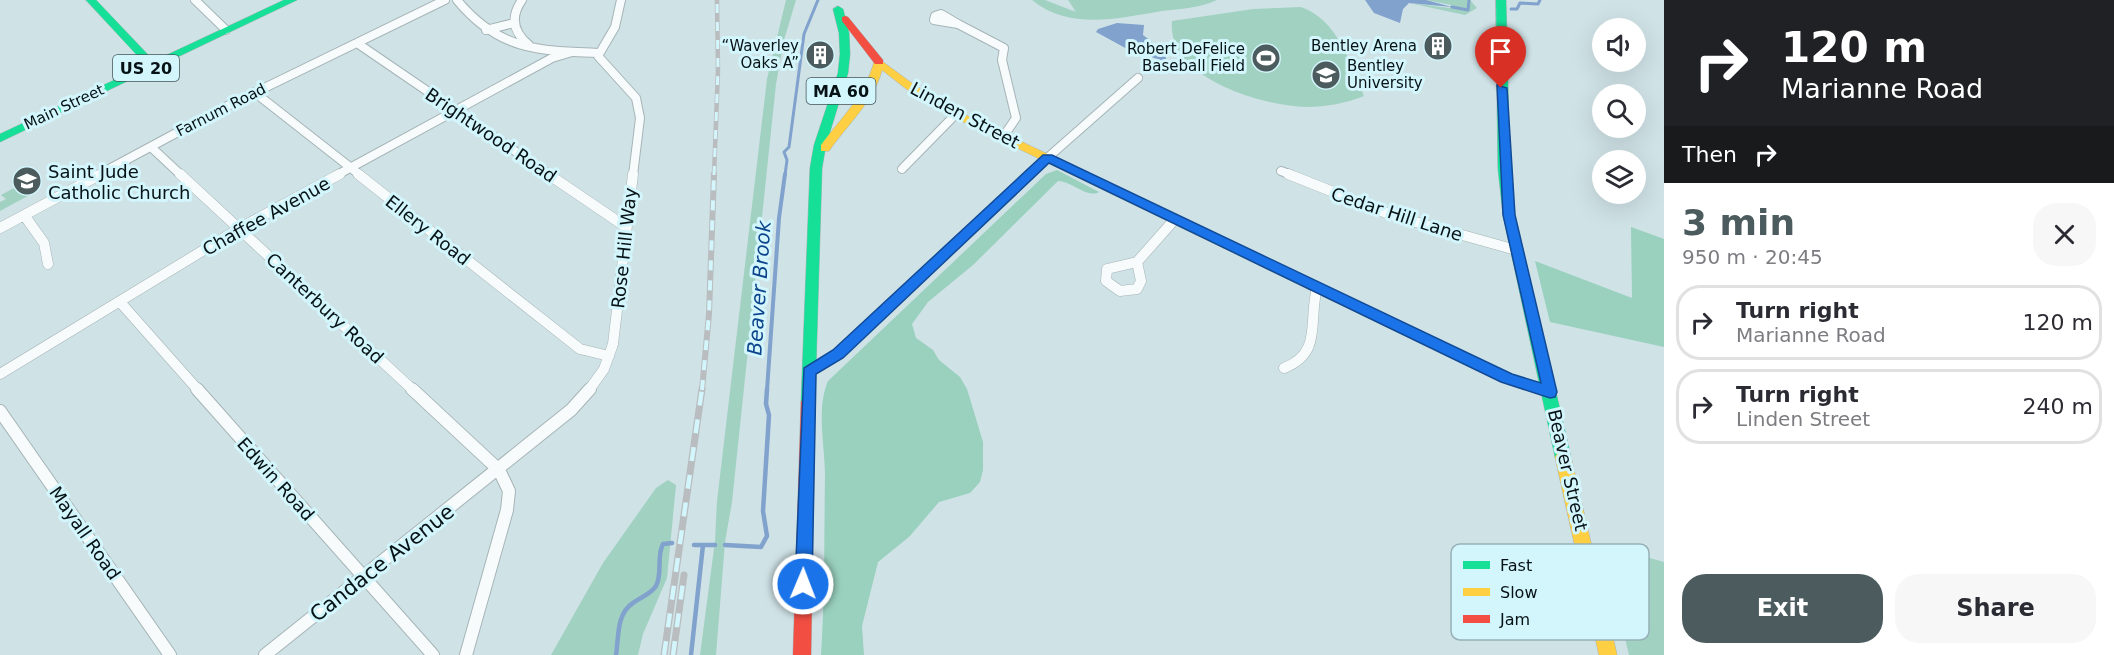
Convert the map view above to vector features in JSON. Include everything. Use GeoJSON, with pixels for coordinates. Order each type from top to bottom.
{"type":"FeatureCollection","features":[{"type":"Feature","properties":{"kind":"main road"},"geometry":{"type":"LineString","coordinates":[[91,0],[152,65]]}},
{"type":"Feature","properties":{"kind":"main road","name":"Main Street"},"geometry":{"type":"LineString","coordinates":[[0,138],[292,0]]}},
{"type":"Feature","properties":{"kind":"main road","name":"Beaver Street"},"geometry":{"type":"LineString","coordinates":[[1501,0],[1505,181],[1516,250],[1584,544]]}},
{"type":"Feature","properties":{"kind":"main road","name":"Linden Street"},"geometry":{"type":"LineString","coordinates":[[835,4],[879,62],[903,82],[956,114],[1506,378],[1550,392]]}},
{"type":"Feature","properties":{"kind":"main road","name":"MA 60"},"geometry":{"type":"LineString","coordinates":[[802,655],[816,169],[822,134],[842,87],[846,71],[846,46],[835,4]]}},
{"type":"Feature","properties":{"kind":"main road"},"geometry":{"type":"LineString","coordinates":[[846,71],[860,61],[879,62]]}},
{"type":"Feature","properties":{"kind":"main road","name":"MA 60"},"geometry":{"type":"LineString","coordinates":[[816,169],[835,132],[872,87],[879,62]]}},
{"type":"Feature","properties":{"kind":"main road"},"geometry":{"type":"LineString","coordinates":[[872,87],[884,81],[903,82]]}},
{"type":"Feature","properties":{"kind":"main road","name":"Beaver Street"},"geometry":{"type":"LineString","coordinates":[[1605,640],[1608,655]]}},
{"type":"Feature","properties":{"kind":"street"},"geometry":{"type":"LineString","coordinates":[[195,0],[226,30]]}},
{"type":"Feature","properties":{"kind":"street","name":"Farnum Road"},"geometry":{"type":"LineString","coordinates":[[0,228],[254,92],[445,0]]}},
{"type":"Feature","properties":{"kind":"street"},"geometry":{"type":"LineString","coordinates":[[457,0],[470,18],[486,30],[529,46],[599,53],[615,27],[621,0]]}},
{"type":"Feature","properties":{"kind":"street"},"geometry":{"type":"LineString","coordinates":[[522,0],[514,11],[514,23],[519,36],[542,56],[536,67]]}},
{"type":"Feature","properties":{"kind":"street"},"geometry":{"type":"LineString","coordinates":[[486,30],[514,23]]}},
{"type":"Feature","properties":{"kind":"street"},"geometry":{"type":"LineString","coordinates":[[958,24],[1004,48],[1002,60],[1016,118],[1014,124],[1003,136]]}},
{"type":"Feature","properties":{"kind":"street","name":"Brightwood Road"},"geometry":{"type":"LineString","coordinates":[[357,43],[626,227]]}},
{"type":"Feature","properties":{"kind":"street","name":"Chaffee Avenue"},"geometry":{"type":"LineString","coordinates":[[0,374],[240,228],[536,67],[572,52]]}},
{"type":"Feature","properties":{"kind":"street","name":"Rose Hill Way"},"geometry":{"type":"LineString","coordinates":[[499,470],[586,396],[604,369],[609,356],[615,330],[639,107],[636,98],[599,60],[599,53]]}},
{"type":"Feature","properties":{"kind":"street"},"geometry":{"type":"LineString","coordinates":[[809,372],[838,354],[1047,158],[1138,78]]}},
{"type":"Feature","properties":{"kind":"street","name":"Ellery Road"},"geometry":{"type":"LineString","coordinates":[[254,92],[580,349],[609,356]]}},
{"type":"Feature","properties":{"kind":"street"},"geometry":{"type":"LineString","coordinates":[[902,169],[956,114]]}},
{"type":"Feature","properties":{"kind":"street","name":"Canterbury Road"},"geometry":{"type":"LineString","coordinates":[[151,147],[499,470]]}},
{"type":"Feature","properties":{"kind":"street","name":"Cedar Hill Lane"},"geometry":{"type":"LineString","coordinates":[[1281,171],[1384,212],[1516,250]]}},
{"type":"Feature","properties":{"kind":"street"},"geometry":{"type":"LineString","coordinates":[[24,215],[44,243],[48,264]]}},
{"type":"Feature","properties":{"kind":"street"},"geometry":{"type":"LineString","coordinates":[[1137,262],[1175,219]]}},
{"type":"Feature","properties":{"kind":"street"},"geometry":{"type":"LineString","coordinates":[[1284,368],[1298,364],[1307,355],[1317,288]]}},
{"type":"Feature","properties":{"kind":"street","name":"Edwin Road"},"geometry":{"type":"LineString","coordinates":[[120,302],[433,655]]}},
{"type":"Feature","properties":{"kind":"street","name":"Mayall Road"},"geometry":{"type":"LineString","coordinates":[[0,411],[170,655]]}},
{"type":"Feature","properties":{"kind":"street"},"geometry":{"type":"LineString","coordinates":[[465,655],[507,510],[509,491],[499,470]]}},
{"type":"Feature","properties":{"kind":"street","name":"Candace Avenue"},"geometry":{"type":"LineString","coordinates":[[265,655],[499,470]]}},
{"type":"Feature","properties":{"kind":"green space"},"geometry":{"type":"Polygon","coordinates":[[[786,0],[796,0],[784,40],[776,84],[732,502],[725,542],[716,655],[700,655],[767,79],[786,0]]]}},
{"type":"Feature","properties":{"kind":"green space"},"geometry":{"type":"Polygon","coordinates":[[[1032,0],[1045,0],[1076,12],[1068,0],[1217,0],[1190,8],[1095,20],[1062,16],[1032,0]]]}},
{"type":"Feature","properties":{"kind":"green space"},"geometry":{"type":"Polygon","coordinates":[[[1426,0],[1470,0],[1477,8],[1465,15],[1409,3],[1450,8],[1451,5],[1426,0]]]}},
{"type":"Feature","properties":{"kind":"green space","name":"Robert DeFelice Baseball Field"},"geometry":{"type":"Polygon","coordinates":[[[1301,7],[1314,13],[1334,32],[1348,57],[1364,96],[1350,101],[1314,107],[1266,101],[1221,85],[1200,73],[1184,58],[1174,41],[1172,21],[1253,9],[1301,7]]]}},
{"type":"Feature","properties":{"kind":"green space"},"geometry":{"type":"Polygon","coordinates":[[[1057,170],[1099,192],[1094,194],[1084,192],[1058,181],[973,265],[928,302],[912,324],[916,338],[933,350],[939,360],[960,377],[967,389],[983,442],[983,470],[980,482],[970,493],[939,502],[909,537],[878,562],[862,626],[864,655],[821,655],[825,476],[822,403],[828,381],[1046,174],[1057,170]]]}},
{"type":"Feature","properties":{"kind":"green space"},"geometry":{"type":"Polygon","coordinates":[[[28,185],[37,191],[0,211],[0,202],[6,199],[1,195],[14,188],[18,190],[28,185]]]}},
{"type":"Feature","properties":{"kind":"green space"},"geometry":{"type":"Polygon","coordinates":[[[1631,227],[1664,239],[1664,347],[1550,322],[1535,261],[1632,298],[1631,227]]]}},
{"type":"Feature","properties":{"kind":"green space"},"geometry":{"type":"Polygon","coordinates":[[[668,480],[676,485],[667,578],[643,634],[638,655],[551,655],[603,563],[656,488],[668,480]]]}},
{"type":"Feature","properties":{"kind":"green space"},"geometry":{"type":"Polygon","coordinates":[[[1649,558],[1664,562],[1664,655],[1629,655],[1625,640],[1649,640],[1649,558]]]}},
{"type":"Feature","properties":{"kind":"water"},"geometry":{"type":"Polygon","coordinates":[[[1365,0],[1426,0],[1452,7],[1409,3],[1403,9],[1400,23],[1374,13],[1365,0]]]}},
{"type":"Feature","properties":{"kind":"water"},"geometry":{"type":"Polygon","coordinates":[[[1117,23],[1144,25],[1143,35],[1164,51],[1167,62],[1129,50],[1096,32],[1098,29],[1117,23]]]}},
{"type":"Feature","properties":{"kind":"waterway","name":"Beaver Brook"},"geometry":{"type":"LineString","coordinates":[[785,175],[787,160],[784,152],[789,147],[804,34],[818,0]]}},
{"type":"Feature","properties":{"kind":"waterway"},"geometry":{"type":"LineString","coordinates":[[1452,7],[1468,10],[1469,0]]}},
{"type":"Feature","properties":{"kind":"waterway"},"geometry":{"type":"LineString","coordinates":[[1511,9],[1517,9],[1520,3],[1538,4],[1540,0]]}},
{"type":"Feature","properties":{"kind":"waterway","name":"Beaver Brook"},"geometry":{"type":"LineString","coordinates":[[767,390],[779,218],[785,174]]}},
{"type":"Feature","properties":{"kind":"waterway","name":"Beaver Brook"},"geometry":{"type":"LineString","coordinates":[[725,545],[761,547],[767,536],[763,511],[769,415],[766,404],[767,389]]}},
{"type":"Feature","properties":{"kind":"waterway","name":"Beaver Brook"},"geometry":{"type":"LineString","coordinates":[[616,655],[619,626],[624,613],[633,603],[654,589],[659,576],[661,549],[663,544],[672,543]]}},
{"type":"Feature","properties":{"kind":"waterway","name":"Beaver Brook"},"geometry":{"type":"LineString","coordinates":[[694,545],[703,545]]}},
{"type":"Feature","properties":{"kind":"waterway"},"geometry":{"type":"LineString","coordinates":[[691,655],[703,545]]}},
{"type":"Feature","properties":{"kind":"waterway","name":"Beaver Brook"},"geometry":{"type":"LineString","coordinates":[[703,545],[715,545]]}},
{"type":"Feature","properties":{"kind":"railway"},"geometry":{"type":"LineString","coordinates":[[714,175],[718,70],[717,0]]}},
{"type":"Feature","properties":{"kind":"railway"},"geometry":{"type":"LineString","coordinates":[[702,390],[709,314],[714,174]]}},
{"type":"Feature","properties":{"kind":"railway"},"geometry":{"type":"LineString","coordinates":[[664,655],[702,389]]}},
{"type":"Feature","properties":{"kind":"railway"},"geometry":{"type":"LineString","coordinates":[[673,655],[684,575]]}},
{"type":"Feature","properties":{"kind":"traffic: fast"},"geometry":{"type":"LineString","coordinates":[[91,0],[152,65]]}},
{"type":"Feature","properties":{"kind":"traffic: fast"},"geometry":{"type":"LineString","coordinates":[[0,138],[292,0]]}},
{"type":"Feature","properties":{"kind":"traffic: fast"},"geometry":{"type":"LineString","coordinates":[[1501,0],[1504,169],[1509,215],[1563,457]]}},
{"type":"Feature","properties":{"kind":"traffic: fast"},"geometry":{"type":"LineString","coordinates":[[808,402],[816,168],[820,145],[843,73],[845,54],[844,33],[838,9]]}},
{"type":"Feature","properties":{"kind":"traffic: slow"},"geometry":{"type":"LineString","coordinates":[[879,62],[909,86],[949,111],[1311,285]]}},
{"type":"Feature","properties":{"kind":"traffic: slow"},"geometry":{"type":"LineString","coordinates":[[825,148],[871,86],[879,62]]}},
{"type":"Feature","properties":{"kind":"traffic: slow"},"geometry":{"type":"LineString","coordinates":[[1563,457],[1583,544]]}},
{"type":"Feature","properties":{"kind":"traffic: slow"},"geometry":{"type":"LineString","coordinates":[[1605,640],[1608,655]]}},
{"type":"Feature","properties":{"kind":"traffic: jam"},"geometry":{"type":"LineString","coordinates":[[845,19],[879,62]]}},
{"type":"Feature","properties":{"kind":"traffic: jam"},"geometry":{"type":"LineString","coordinates":[[1311,285],[1506,378],[1550,392]]}},
{"type":"Feature","properties":{"kind":"traffic: jam"},"geometry":{"type":"LineString","coordinates":[[802,655],[808,402]]}},
{"type":"Feature","properties":{"kind":"place","name":"Bentley Arena"},"geometry":{"type":"Point","coordinates":[1438,46]}},
{"type":"Feature","properties":{"kind":"place","name":"“Waverley Oaks A”"},"geometry":{"type":"Point","coordinates":[820,55]}},
{"type":"Feature","properties":{"kind":"place","name":"Robert DeFelice Baseball Field"},"geometry":{"type":"Point","coordinates":[1266,58]}},
{"type":"Feature","properties":{"kind":"place","name":"Bentley University"},"geometry":{"type":"Point","coordinates":[1326,75]}},
{"type":"Feature","properties":{"kind":"place","name":"Saint Jude Catholic Church"},"geometry":{"type":"Point","coordinates":[27,181]}},
{"type":"Feature","properties":{"kind":"route"},"geometry":{"type":"LineString","coordinates":[[803,584],[809,372],[838,354],[1047,158],[1506,378],[1550,392],[1509,215],[1505,181],[1501,88]]}}]}
